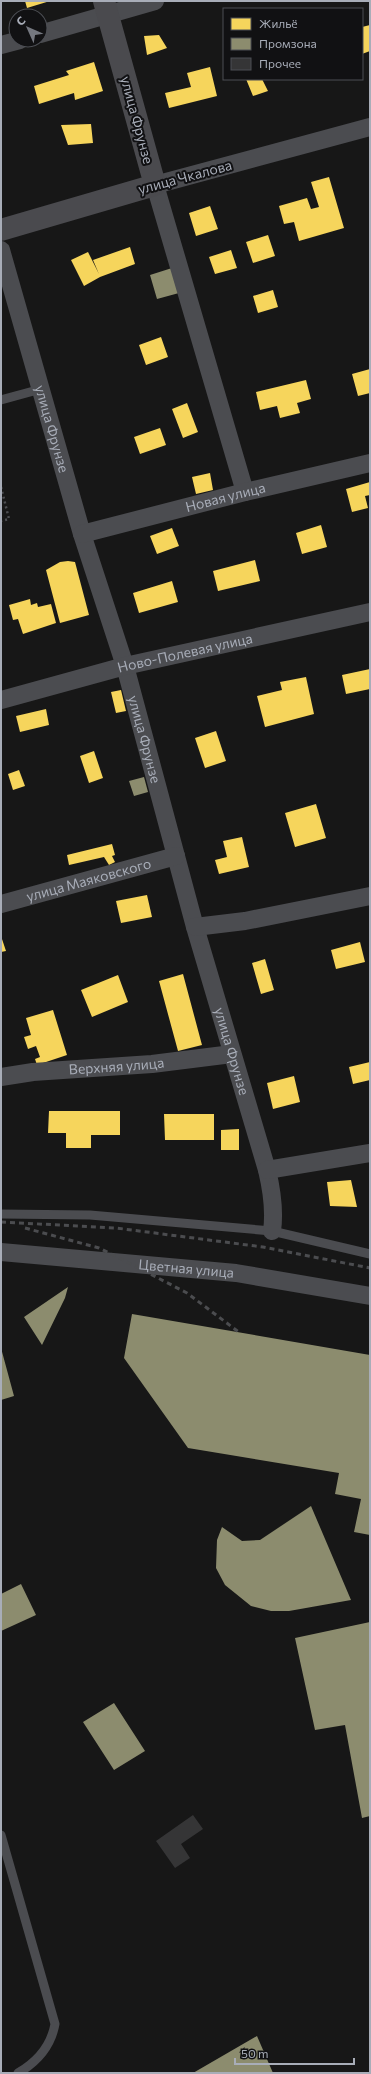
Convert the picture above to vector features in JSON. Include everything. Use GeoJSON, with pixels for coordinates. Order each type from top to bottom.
{"type":"FeatureCollection","features":[{"type":"Feature","properties":{"kind":"street"},"geometry":{"type":"LineString","coordinates":[[48,31],[107,8],[155,1]]}},
{"type":"Feature","properties":{"kind":"street","name":"улица Фрунзе"},"geometry":{"type":"LineString","coordinates":[[107,8],[155,185],[245,492]]}},
{"type":"Feature","properties":{"kind":"street","name":"улица Чкалова"},"geometry":{"type":"LineString","coordinates":[[1,230],[155,185],[370,127]]}},
{"type":"Feature","properties":{"kind":"street","name":"улица Фрунзе"},"geometry":{"type":"LineString","coordinates":[[1,250],[82,534],[125,666],[195,927],[267,1170],[272,1192],[274,1218],[272,1231]]}},
{"type":"Feature","properties":{"kind":"street","name":"Новая улица"},"geometry":{"type":"LineString","coordinates":[[82,534],[245,492],[370,463]]}},
{"type":"Feature","properties":{"kind":"street","name":"Ново-Полевая улица"},"geometry":{"type":"LineString","coordinates":[[1,700],[125,666],[370,612]]}},
{"type":"Feature","properties":{"kind":"street","name":"улица Маяковского"},"geometry":{"type":"LineString","coordinates":[[1,904],[176,856]]}},
{"type":"Feature","properties":{"kind":"street"},"geometry":{"type":"LineString","coordinates":[[195,927],[245,921],[370,896]]}},
{"type":"Feature","properties":{"kind":"street","name":"Верхняя улица"},"geometry":{"type":"LineString","coordinates":[[1,1077],[33,1072],[152,1064],[232,1054]]}},
{"type":"Feature","properties":{"kind":"street"},"geometry":{"type":"LineString","coordinates":[[267,1170],[370,1153]]}},
{"type":"Feature","properties":{"kind":"street","name":"Цветная улица"},"geometry":{"type":"LineString","coordinates":[[1,1252],[236,1273],[370,1296]]}},
{"type":"Feature","properties":{"kind":"lane"},"geometry":{"type":"LineString","coordinates":[[1,400],[41,389]]}},
{"type":"Feature","properties":{"kind":"lane"},"geometry":{"type":"LineString","coordinates":[[1,1214],[90,1215],[272,1231],[370,1254]]}},
{"type":"Feature","properties":{"kind":"lane"},"geometry":{"type":"LineString","coordinates":[[1,1835],[55,2024],[52,2037],[41,2054],[29,2066],[18,2073]]}},
{"type":"Feature","properties":{"kind":"path"},"geometry":{"type":"LineString","coordinates":[[1,488],[9,519],[1,522]]}},
{"type":"Feature","properties":{"kind":"building: Жильё"},"geometry":{"type":"Polygon","coordinates":[[[25,1],[50,1],[27,8],[25,1]]]}},
{"type":"Feature","properties":{"kind":"building: Жильё"},"geometry":{"type":"Polygon","coordinates":[[[370,25],[370,51],[363,54],[363,27],[370,25]]]}},
{"type":"Feature","properties":{"kind":"building: Жильё"},"geometry":{"type":"Polygon","coordinates":[[[159,35],[167,48],[147,55],[144,36],[159,35]]]}},
{"type":"Feature","properties":{"kind":"building: Жильё"},"geometry":{"type":"Polygon","coordinates":[[[94,62],[103,91],[75,100],[74,93],[39,104],[34,86],[69,75],[66,71],[94,62]]]}},
{"type":"Feature","properties":{"kind":"building: Жильё"},"geometry":{"type":"Polygon","coordinates":[[[210,67],[217,96],[169,108],[165,93],[191,87],[187,73],[210,67]]]}},
{"type":"Feature","properties":{"kind":"building: Жильё"},"geometry":{"type":"Polygon","coordinates":[[[246,80],[262,80],[268,91],[253,96],[246,80]]]}},
{"type":"Feature","properties":{"kind":"building: Жильё"},"geometry":{"type":"Polygon","coordinates":[[[91,124],[93,143],[68,145],[61,125],[91,124]]]}},
{"type":"Feature","properties":{"kind":"building: Жильё"},"geometry":{"type":"Polygon","coordinates":[[[329,177],[344,228],[299,241],[294,222],[284,224],[279,206],[307,198],[311,209],[319,207],[311,182],[329,177]]]}},
{"type":"Feature","properties":{"kind":"building: Жильё"},"geometry":{"type":"Polygon","coordinates":[[[210,206],[218,229],[196,236],[189,213],[210,206]]]}},
{"type":"Feature","properties":{"kind":"building: Жильё"},"geometry":{"type":"Polygon","coordinates":[[[268,235],[275,256],[253,263],[246,242],[268,235]]]}},
{"type":"Feature","properties":{"kind":"building: Жильё"},"geometry":{"type":"Polygon","coordinates":[[[130,247],[135,264],[100,277],[84,286],[71,260],[88,252],[99,274],[93,260],[130,247]]]}},
{"type":"Feature","properties":{"kind":"building: Жильё"},"geometry":{"type":"Polygon","coordinates":[[[231,250],[237,268],[215,274],[209,257],[231,250]]]}},
{"type":"Feature","properties":{"kind":"building: Жильё"},"geometry":{"type":"Polygon","coordinates":[[[273,290],[278,307],[258,313],[253,296],[273,290]]]}},
{"type":"Feature","properties":{"kind":"building: Жильё"},"geometry":{"type":"Polygon","coordinates":[[[161,337],[168,357],[146,365],[139,345],[161,337]]]}},
{"type":"Feature","properties":{"kind":"building: Жильё"},"geometry":{"type":"Polygon","coordinates":[[[370,369],[370,393],[358,396],[352,374],[370,369]]]}},
{"type":"Feature","properties":{"kind":"building: Жильё"},"geometry":{"type":"Polygon","coordinates":[[[306,380],[311,399],[297,403],[300,413],[280,418],[277,406],[260,410],[256,392],[306,380]]]}},
{"type":"Feature","properties":{"kind":"building: Жильё"},"geometry":{"type":"Polygon","coordinates":[[[187,403],[198,432],[183,438],[172,409],[187,403]]]}},
{"type":"Feature","properties":{"kind":"building: Жильё"},"geometry":{"type":"Polygon","coordinates":[[[160,428],[166,445],[140,454],[134,437],[160,428]]]}},
{"type":"Feature","properties":{"kind":"building: Жильё"},"geometry":{"type":"Polygon","coordinates":[[[210,473],[213,490],[196,494],[192,477],[210,473]]]}},
{"type":"Feature","properties":{"kind":"building: Жильё"},"geometry":{"type":"Polygon","coordinates":[[[370,482],[370,495],[365,496],[368,508],[352,512],[346,489],[370,482]]]}},
{"type":"Feature","properties":{"kind":"building: Жильё"},"geometry":{"type":"Polygon","coordinates":[[[321,525],[327,547],[302,554],[296,533],[321,525]]]}},
{"type":"Feature","properties":{"kind":"building: Жильё"},"geometry":{"type":"Polygon","coordinates":[[[172,528],[179,546],[157,554],[150,536],[172,528]]]}},
{"type":"Feature","properties":{"kind":"building: Жильё"},"geometry":{"type":"Polygon","coordinates":[[[255,560],[260,581],[218,591],[213,571],[255,560]]]}},
{"type":"Feature","properties":{"kind":"building: Жильё"},"geometry":{"type":"Polygon","coordinates":[[[60,562],[75,562],[89,615],[60,623],[46,570],[60,562]]]}},
{"type":"Feature","properties":{"kind":"building: Жильё"},"geometry":{"type":"Polygon","coordinates":[[[172,581],[178,602],[139,613],[133,593],[172,581]]]}},
{"type":"Feature","properties":{"kind":"building: Жильё"},"geometry":{"type":"Polygon","coordinates":[[[30,599],[31,605],[37,603],[38,607],[51,604],[56,623],[23,634],[18,619],[13,620],[9,605],[30,599]]]}},
{"type":"Feature","properties":{"kind":"building: Жильё"},"geometry":{"type":"Polygon","coordinates":[[[370,669],[370,689],[346,694],[342,675],[370,669]]]}},
{"type":"Feature","properties":{"kind":"building: Жильё"},"geometry":{"type":"Polygon","coordinates":[[[306,677],[314,714],[265,727],[257,696],[282,690],[280,682],[306,677]]]}},
{"type":"Feature","properties":{"kind":"building: Жильё"},"geometry":{"type":"Polygon","coordinates":[[[121,690],[126,711],[116,713],[111,692],[121,690]]]}},
{"type":"Feature","properties":{"kind":"building: Жильё"},"geometry":{"type":"Polygon","coordinates":[[[46,709],[49,725],[20,732],[16,716],[46,709]]]}},
{"type":"Feature","properties":{"kind":"building: Жильё"},"geometry":{"type":"Polygon","coordinates":[[[216,731],[226,761],[205,768],[195,738],[216,731]]]}},
{"type":"Feature","properties":{"kind":"building: Жильё"},"geometry":{"type":"Polygon","coordinates":[[[94,751],[103,778],[89,783],[80,756],[94,751]]]}},
{"type":"Feature","properties":{"kind":"building: Жильё"},"geometry":{"type":"Polygon","coordinates":[[[19,770],[25,786],[13,790],[8,774],[19,770]]]}},
{"type":"Feature","properties":{"kind":"building: Жильё"},"geometry":{"type":"Polygon","coordinates":[[[316,804],[326,838],[295,847],[285,813],[316,804]]]}},
{"type":"Feature","properties":{"kind":"building: Жильё"},"geometry":{"type":"Polygon","coordinates":[[[242,837],[249,867],[219,874],[215,860],[227,857],[223,841],[242,837]]]}},
{"type":"Feature","properties":{"kind":"building: Жильё"},"geometry":{"type":"Polygon","coordinates":[[[112,844],[115,855],[112,856],[115,862],[109,865],[104,857],[69,865],[67,855],[112,844]]]}},
{"type":"Feature","properties":{"kind":"building: Жильё"},"geometry":{"type":"Polygon","coordinates":[[[147,895],[152,917],[121,923],[116,901],[147,895]]]}},
{"type":"Feature","properties":{"kind":"building: Жильё"},"geometry":{"type":"Polygon","coordinates":[[[1,936],[6,951],[1,952],[1,936]]]}},
{"type":"Feature","properties":{"kind":"building: Жильё"},"geometry":{"type":"Polygon","coordinates":[[[360,942],[365,962],[336,969],[331,950],[360,942]]]}},
{"type":"Feature","properties":{"kind":"building: Жильё"},"geometry":{"type":"Polygon","coordinates":[[[265,959],[274,990],[261,994],[252,963],[265,959]]]}},
{"type":"Feature","properties":{"kind":"building: Жильё"},"geometry":{"type":"Polygon","coordinates":[[[183,974],[202,1045],[178,1051],[159,981],[183,974]]]}},
{"type":"Feature","properties":{"kind":"building: Жильё"},"geometry":{"type":"Polygon","coordinates":[[[118,975],[128,1002],[92,1017],[81,990],[118,975]]]}},
{"type":"Feature","properties":{"kind":"building: Жильё"},"geometry":{"type":"Polygon","coordinates":[[[53,1010],[67,1055],[37,1065],[35,1059],[40,1057],[36,1046],[28,1049],[24,1037],[31,1035],[26,1018],[53,1010]]]}},
{"type":"Feature","properties":{"kind":"building: Жильё"},"geometry":{"type":"Polygon","coordinates":[[[370,1062],[370,1080],[353,1084],[349,1067],[370,1062]]]}},
{"type":"Feature","properties":{"kind":"building: Жильё"},"geometry":{"type":"Polygon","coordinates":[[[294,1076],[300,1102],[273,1109],[267,1083],[294,1076]]]}},
{"type":"Feature","properties":{"kind":"building: Жильё"},"geometry":{"type":"Polygon","coordinates":[[[49,1111],[120,1111],[120,1135],[91,1135],[91,1148],[66,1148],[66,1133],[48,1133],[49,1111]]]}},
{"type":"Feature","properties":{"kind":"building: Жильё"},"geometry":{"type":"Polygon","coordinates":[[[164,1114],[214,1114],[214,1140],[165,1140],[164,1114]]]}},
{"type":"Feature","properties":{"kind":"building: Жильё"},"geometry":{"type":"Polygon","coordinates":[[[239,1129],[239,1150],[221,1150],[221,1130],[239,1129]]]}},
{"type":"Feature","properties":{"kind":"building: Жильё"},"geometry":{"type":"Polygon","coordinates":[[[351,1180],[357,1207],[330,1206],[327,1182],[351,1180]]]}},
{"type":"Feature","properties":{"kind":"building: Промзона"},"geometry":{"type":"Polygon","coordinates":[[[172,268],[179,293],[157,299],[150,275],[172,268]]]}},
{"type":"Feature","properties":{"kind":"building: Промзона"},"geometry":{"type":"Polygon","coordinates":[[[144,777],[148,792],[134,796],[129,781],[144,777]]]}},
{"type":"Feature","properties":{"kind":"building: Промзона"},"geometry":{"type":"Polygon","coordinates":[[[68,1287],[65,1298],[42,1345],[24,1317],[68,1287]]]}},
{"type":"Feature","properties":{"kind":"building: Промзона"},"geometry":{"type":"Polygon","coordinates":[[[132,1314],[370,1355],[370,1535],[354,1532],[361,1499],[335,1494],[339,1473],[188,1448],[124,1358],[132,1314]]]}},
{"type":"Feature","properties":{"kind":"building: Промзона"},"geometry":{"type":"Polygon","coordinates":[[[1,1348],[14,1396],[1,1400],[1,1348]]]}},
{"type":"Feature","properties":{"kind":"building: Промзона"},"geometry":{"type":"Polygon","coordinates":[[[311,1506],[351,1600],[289,1611],[271,1611],[251,1606],[225,1585],[216,1568],[217,1540],[222,1527],[242,1541],[260,1540],[311,1506]]]}},
{"type":"Feature","properties":{"kind":"building: Промзона"},"geometry":{"type":"Polygon","coordinates":[[[21,1584],[36,1615],[1,1631],[1,1594],[21,1584]]]}},
{"type":"Feature","properties":{"kind":"building: Промзона"},"geometry":{"type":"Polygon","coordinates":[[[370,1622],[370,1816],[362,1818],[345,1725],[315,1730],[295,1638],[370,1622]]]}},
{"type":"Feature","properties":{"kind":"building: Промзона"},"geometry":{"type":"Polygon","coordinates":[[[114,1703],[145,1751],[114,1770],[83,1722],[114,1703]]]}},
{"type":"Feature","properties":{"kind":"building: Промзона"},"geometry":{"type":"Polygon","coordinates":[[[257,2036],[273,2073],[193,2073],[257,2036]]]}},
{"type":"Feature","properties":{"kind":"building: Прочее"},"geometry":{"type":"Polygon","coordinates":[[[193,1815],[203,1829],[181,1844],[190,1858],[175,1868],[156,1841],[193,1815]]]}},
{"type":"Feature","properties":{"kind":"railway"},"geometry":{"type":"LineString","coordinates":[[1,1222],[116,1228],[263,1247],[370,1268]]}},
{"type":"Feature","properties":{"kind":"railway"},"geometry":{"type":"LineString","coordinates":[[25,1228],[99,1248],[187,1293],[240,1333]]}}]}
